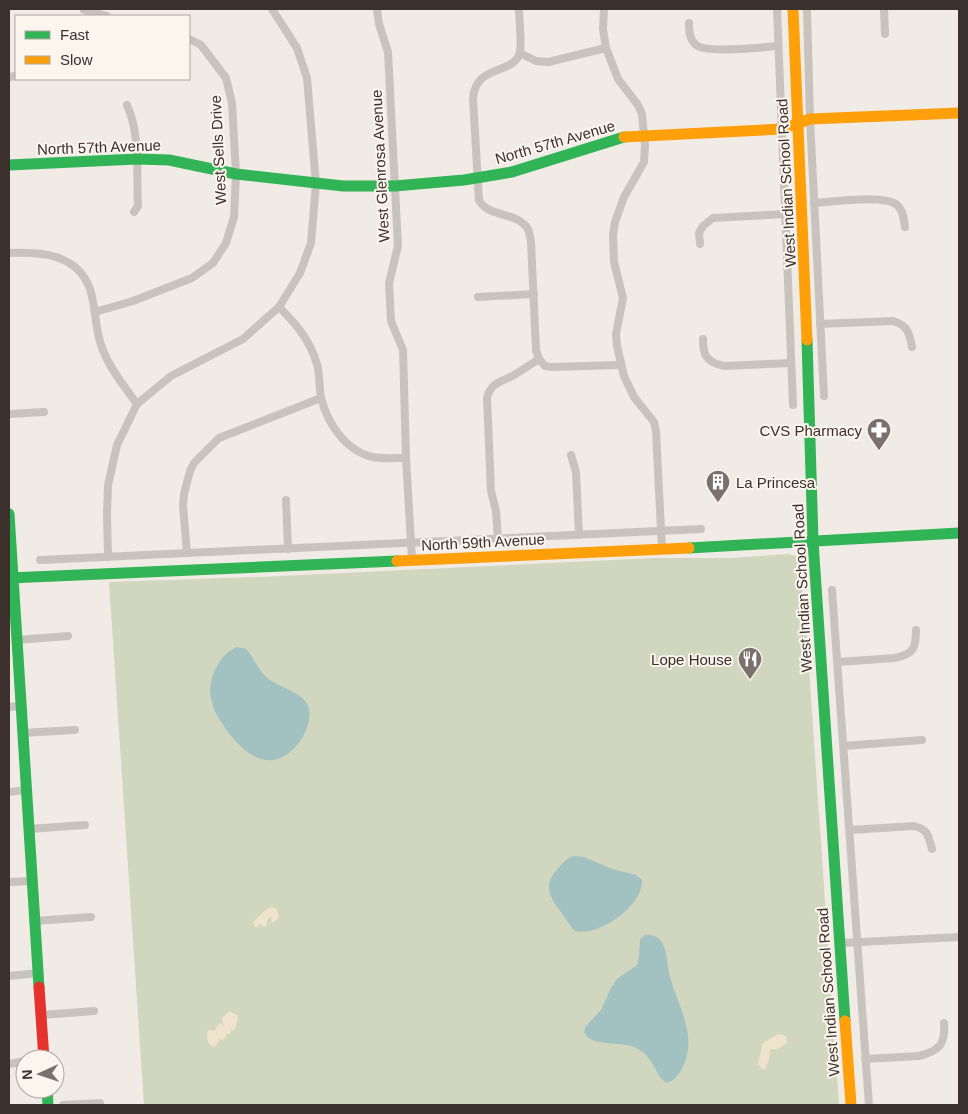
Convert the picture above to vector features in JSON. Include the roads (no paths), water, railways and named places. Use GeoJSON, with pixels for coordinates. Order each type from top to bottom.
{"type":"FeatureCollection","features":[{"type":"Feature","properties":{"kind":"main road","name":"West Indian School Road"},"geometry":{"type":"LineString","coordinates":[[793,9],[806,302],[813,541],[851,1105]]}},
{"type":"Feature","properties":{"kind":"main road","name":"North 57th Avenue"},"geometry":{"type":"LineString","coordinates":[[9,165],[137,159],[169,160],[236,174],[316,184],[395,186],[476,178],[519,170],[618,138],[782,129],[810,119],[959,113]]}},
{"type":"Feature","properties":{"kind":"main road"},"geometry":{"type":"LineString","coordinates":[[9,514],[10,578],[21,706],[44,1049]]}},
{"type":"Feature","properties":{"kind":"main road","name":"North 59th Avenue"},"geometry":{"type":"LineString","coordinates":[[10,578],[662,549],[959,533]]}},
{"type":"Feature","properties":{"kind":"street"},"geometry":{"type":"LineString","coordinates":[[108,557],[108,485],[117,445],[136,404],[171,376],[243,339],[279,307],[300,273],[311,243],[316,184],[307,78],[297,48],[272,9]]}},
{"type":"Feature","properties":{"kind":"street","name":"West Glenrosa Avenue"},"geometry":{"type":"LineString","coordinates":[[377,9],[388,52],[398,246],[390,283],[391,321],[403,350],[406,458],[412,560]]}},
{"type":"Feature","properties":{"kind":"street"},"geometry":{"type":"LineString","coordinates":[[519,9],[520,53],[508,66],[483,76],[473,89],[477,192],[481,204],[489,210],[519,221],[528,229],[531,241],[536,350],[539,359],[545,366],[551,368],[620,365]]}},
{"type":"Feature","properties":{"kind":"street"},"geometry":{"type":"LineString","coordinates":[[604,9],[603,29],[606,48],[618,79],[638,105],[642,114],[644,162],[624,197],[615,222],[613,235],[614,262],[623,298],[616,334],[620,365],[624,376],[634,397],[654,422],[656,431],[662,549]]}},
{"type":"Feature","properties":{"kind":"street","name":"West Indian School Road"},"geometry":{"type":"LineString","coordinates":[[777,9],[793,405]]}},
{"type":"Feature","properties":{"kind":"street","name":"West Indian School Road"},"geometry":{"type":"LineString","coordinates":[[806,9],[824,396]]}},
{"type":"Feature","properties":{"kind":"street"},"geometry":{"type":"LineString","coordinates":[[884,9],[885,34]]}},
{"type":"Feature","properties":{"kind":"street"},"geometry":{"type":"LineString","coordinates":[[83,12],[101,15]]}},
{"type":"Feature","properties":{"kind":"street"},"geometry":{"type":"LineString","coordinates":[[689,22],[689,32],[692,40],[707,49],[778,46]]}},
{"type":"Feature","properties":{"kind":"street","name":"West Sells Drive"},"geometry":{"type":"LineString","coordinates":[[95,312],[133,301],[192,278],[213,263],[226,243],[234,217],[236,174],[232,104],[226,78],[201,44],[190,39]]}},
{"type":"Feature","properties":{"kind":"street"},"geometry":{"type":"LineString","coordinates":[[520,53],[536,61],[548,62],[606,48]]}},
{"type":"Feature","properties":{"kind":"street"},"geometry":{"type":"LineString","coordinates":[[127,105],[132,116],[137,159],[138,206],[134,212]]}},
{"type":"Feature","properties":{"kind":"street"},"geometry":{"type":"LineString","coordinates":[[814,203],[885,199],[898,205],[903,214],[905,227]]}},
{"type":"Feature","properties":{"kind":"street"},"geometry":{"type":"LineString","coordinates":[[700,244],[699,233],[703,226],[713,218],[786,214]]}},
{"type":"Feature","properties":{"kind":"street"},"geometry":{"type":"LineString","coordinates":[[9,253],[34,252],[60,257],[76,268],[89,287],[99,338],[112,370],[136,404]]}},
{"type":"Feature","properties":{"kind":"street"},"geometry":{"type":"LineString","coordinates":[[478,297],[534,294]]}},
{"type":"Feature","properties":{"kind":"street"},"geometry":{"type":"LineString","coordinates":[[279,307],[296,324],[307,340],[317,364],[321,398],[332,427],[353,448],[372,457],[406,458]]}},
{"type":"Feature","properties":{"kind":"street"},"geometry":{"type":"LineString","coordinates":[[820,324],[893,320],[904,325],[910,336],[912,347]]}},
{"type":"Feature","properties":{"kind":"street"},"geometry":{"type":"LineString","coordinates":[[703,339],[703,352],[712,362],[724,366],[791,363]]}},
{"type":"Feature","properties":{"kind":"street"},"geometry":{"type":"LineString","coordinates":[[498,538],[496,511],[490,491],[488,392],[496,382],[510,377],[539,359]]}},
{"type":"Feature","properties":{"kind":"street"},"geometry":{"type":"LineString","coordinates":[[187,553],[184,494],[194,463],[219,438],[321,398]]}},
{"type":"Feature","properties":{"kind":"street"},"geometry":{"type":"LineString","coordinates":[[9,414],[44,412]]}},
{"type":"Feature","properties":{"kind":"street"},"geometry":{"type":"LineString","coordinates":[[571,456],[576,472],[579,535]]}},
{"type":"Feature","properties":{"kind":"street"},"geometry":{"type":"LineString","coordinates":[[286,500],[288,549]]}},
{"type":"Feature","properties":{"kind":"street","name":"North 59th Avenue"},"geometry":{"type":"LineString","coordinates":[[40,560],[701,529]]}},
{"type":"Feature","properties":{"kind":"street","name":"West Indian School Road"},"geometry":{"type":"LineString","coordinates":[[832,590],[869,1105]]}},
{"type":"Feature","properties":{"kind":"street"},"geometry":{"type":"LineString","coordinates":[[838,662],[904,656],[910,653],[916,644],[916,630]]}},
{"type":"Feature","properties":{"kind":"street"},"geometry":{"type":"LineString","coordinates":[[16,640],[68,636]]}},
{"type":"Feature","properties":{"kind":"street"},"geometry":{"type":"LineString","coordinates":[[9,707],[21,706]]}},
{"type":"Feature","properties":{"kind":"street"},"geometry":{"type":"LineString","coordinates":[[22,733],[75,730]]}},
{"type":"Feature","properties":{"kind":"street"},"geometry":{"type":"LineString","coordinates":[[844,746],[922,740]]}},
{"type":"Feature","properties":{"kind":"street"},"geometry":{"type":"LineString","coordinates":[[9,792],[26,790]]}},
{"type":"Feature","properties":{"kind":"street"},"geometry":{"type":"LineString","coordinates":[[29,829],[85,825]]}},
{"type":"Feature","properties":{"kind":"street"},"geometry":{"type":"LineString","coordinates":[[850,830],[914,826],[922,828],[926,832],[932,849]]}},
{"type":"Feature","properties":{"kind":"street"},"geometry":{"type":"LineString","coordinates":[[9,882],[32,881]]}},
{"type":"Feature","properties":{"kind":"street"},"geometry":{"type":"LineString","coordinates":[[34,921],[90,917]]}},
{"type":"Feature","properties":{"kind":"street"},"geometry":{"type":"LineString","coordinates":[[840,943],[959,937]]}},
{"type":"Feature","properties":{"kind":"street"},"geometry":{"type":"LineString","coordinates":[[9,976],[39,973]]}},
{"type":"Feature","properties":{"kind":"street"},"geometry":{"type":"LineString","coordinates":[[42,1014],[94,1011]]}},
{"type":"Feature","properties":{"kind":"street"},"geometry":{"type":"LineString","coordinates":[[865,1059],[927,1054],[943,1042],[945,1033],[944,1023]]}},
{"type":"Feature","properties":{"kind":"street"},"geometry":{"type":"LineString","coordinates":[[63,1105],[100,1103]]}},
{"type":"Feature","properties":{"kind":"water"},"geometry":{"type":"Polygon","coordinates":[[[237,647],[246,649],[265,676],[300,696],[309,708],[307,727],[301,740],[292,751],[282,757],[273,760],[263,760],[245,750],[228,732],[214,707],[210,691],[216,668],[225,655],[237,647]]]}},
{"type":"Feature","properties":{"kind":"water"},"geometry":{"type":"Polygon","coordinates":[[[574,856],[584,857],[612,869],[636,875],[642,880],[641,890],[628,909],[607,924],[585,932],[573,929],[556,906],[549,888],[551,877],[555,871],[567,859],[574,856]]]}},
{"type":"Feature","properties":{"kind":"water"},"geometry":{"type":"Polygon","coordinates":[[[645,935],[656,937],[664,947],[670,977],[688,1032],[687,1055],[683,1067],[675,1078],[667,1083],[641,1051],[628,1045],[592,1040],[584,1032],[586,1026],[601,1010],[617,979],[637,965],[640,939],[645,935]]]}},
{"type":"Feature","properties":{"kind":"place","name":"CVS Pharmacy"},"geometry":{"type":"Point","coordinates":[879,451]}},
{"type":"Feature","properties":{"kind":"place","name":"La Princesa"},"geometry":{"type":"Point","coordinates":[718,503]}},
{"type":"Feature","properties":{"kind":"place","name":"Lope House"},"geometry":{"type":"Point","coordinates":[750,680]}}]}
